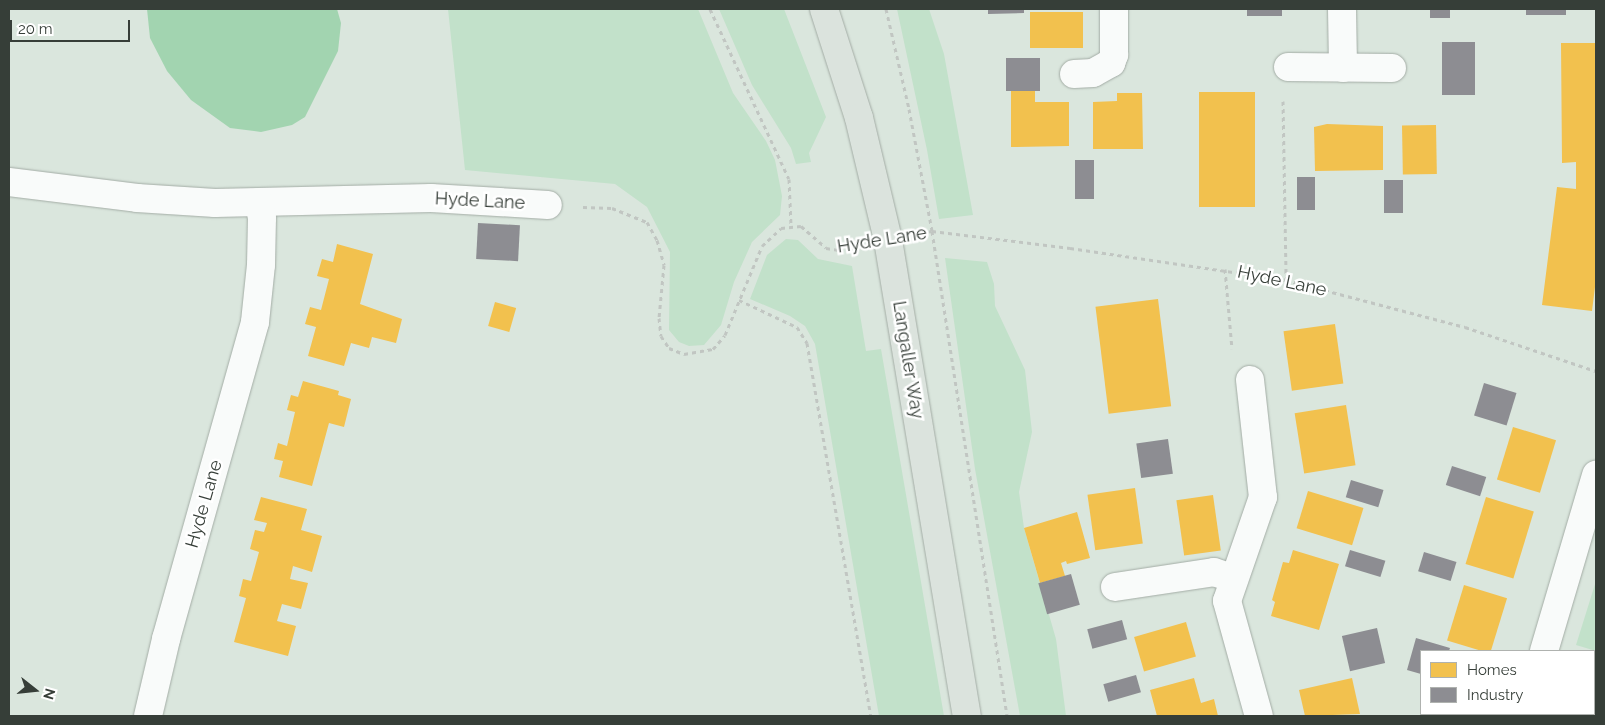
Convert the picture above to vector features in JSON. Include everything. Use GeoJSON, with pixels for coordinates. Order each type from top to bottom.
{"type":"FeatureCollection","features":[{"type":"Feature","properties":{"kind":"main road","name":"Langaller Way"},"geometry":{"type":"LineString","coordinates":[[824,9],[859,118],[888,240],[967,716]]}},
{"type":"Feature","properties":{"kind":"street"},"geometry":{"type":"LineString","coordinates":[[1074,74],[1094,73],[1111,63],[1114,55],[1114,9]]}},
{"type":"Feature","properties":{"kind":"street"},"geometry":{"type":"LineString","coordinates":[[1342,9],[1343,68]]}},
{"type":"Feature","properties":{"kind":"street"},"geometry":{"type":"LineString","coordinates":[[1288,67],[1392,68]]}},
{"type":"Feature","properties":{"kind":"street","name":"Hyde Lane"},"geometry":{"type":"LineString","coordinates":[[9,182],[137,198],[258,202],[431,198],[548,205]]}},
{"type":"Feature","properties":{"kind":"street","name":"Hyde Lane"},"geometry":{"type":"LineString","coordinates":[[148,716],[166,639],[255,322],[261,265],[262,218],[258,202]]}},
{"type":"Feature","properties":{"kind":"street"},"geometry":{"type":"LineString","coordinates":[[1250,380],[1263,497],[1227,601],[1258,716]]}},
{"type":"Feature","properties":{"kind":"street"},"geometry":{"type":"LineString","coordinates":[[1544,650],[1596,475]]}},
{"type":"Feature","properties":{"kind":"street"},"geometry":{"type":"LineString","coordinates":[[1115,587],[1214,572],[1234,579]]}},
{"type":"Feature","properties":{"kind":"path"},"geometry":{"type":"LineString","coordinates":[[710,9],[789,179],[791,225]]}},
{"type":"Feature","properties":{"kind":"path"},"geometry":{"type":"LineString","coordinates":[[886,9],[909,109],[932,231],[1008,716]]}},
{"type":"Feature","properties":{"kind":"path"},"geometry":{"type":"LineString","coordinates":[[1286,280],[1282,91],[1288,67]]}},
{"type":"Feature","properties":{"kind":"path","name":"Hyde Lane"},"geometry":{"type":"LineString","coordinates":[[548,205],[612,208],[647,222],[658,240],[664,264],[659,318],[661,336],[669,348],[684,354],[713,349],[725,335],[762,246],[773,234],[791,225],[801,226],[826,248],[838,250],[932,231],[1225,269],[1286,280],[1464,326],[1596,371]]}},
{"type":"Feature","properties":{"kind":"path"},"geometry":{"type":"LineString","coordinates":[[1225,269],[1236,381],[1250,380]]}},
{"type":"Feature","properties":{"kind":"path"},"geometry":{"type":"LineString","coordinates":[[739,300],[797,327],[807,343],[871,716]]}},
{"type":"Feature","properties":{"kind":"shaded area"},"geometry":{"type":"Polygon","coordinates":[[[147,9],[337,9],[341,23],[338,51],[305,117],[292,125],[261,132],[230,128],[191,100],[167,71],[150,38],[147,9]]]}},
{"type":"Feature","properties":{"kind":"shaded area"},"geometry":{"type":"Polygon","coordinates":[[[448,9],[698,9],[733,93],[766,141],[775,160],[782,196],[780,215],[752,242],[734,282],[721,325],[704,345],[689,346],[679,342],[669,330],[670,252],[647,207],[615,184],[465,170],[448,9]]]}},
{"type":"Feature","properties":{"kind":"shaded area"},"geometry":{"type":"Polygon","coordinates":[[[719,9],[784,9],[826,117],[809,153],[811,162],[796,164],[791,148],[752,85],[719,9]]]}},
{"type":"Feature","properties":{"kind":"shaded area"},"geometry":{"type":"Polygon","coordinates":[[[897,9],[929,9],[944,54],[973,215],[939,219],[927,150],[897,9]]]}},
{"type":"Feature","properties":{"kind":"shaded area"},"geometry":{"type":"Polygon","coordinates":[[[786,239],[798,240],[818,259],[852,266],[866,351],[881,349],[944,716],[879,716],[815,344],[805,326],[790,316],[750,299],[767,255],[786,239]]]}},
{"type":"Feature","properties":{"kind":"shaded area"},"geometry":{"type":"Polygon","coordinates":[[[945,258],[987,262],[994,284],[995,306],[1025,370],[1032,432],[1019,492],[1024,528],[1056,639],[1066,716],[1020,716],[975,469],[945,258]]]}},
{"type":"Feature","properties":{"kind":"shaded area"},"geometry":{"type":"Polygon","coordinates":[[[1596,581],[1596,651],[1576,645],[1596,581]]]}},
{"type":"Feature","properties":{"kind":"building: Homes"},"geometry":{"type":"Polygon","coordinates":[[[1030,12],[1083,12],[1083,48],[1030,48],[1030,12]]]}},
{"type":"Feature","properties":{"kind":"building: Homes"},"geometry":{"type":"Polygon","coordinates":[[[1561,43],[1596,43],[1596,279],[1592,311],[1542,305],[1557,187],[1576,189],[1576,162],[1562,163],[1561,43]]]}},
{"type":"Feature","properties":{"kind":"building: Homes"},"geometry":{"type":"Polygon","coordinates":[[[1011,91],[1035,91],[1035,102],[1069,102],[1069,146],[1011,147],[1011,91]]]}},
{"type":"Feature","properties":{"kind":"building: Homes"},"geometry":{"type":"Polygon","coordinates":[[[1199,92],[1255,92],[1255,207],[1199,207],[1199,92]]]}},
{"type":"Feature","properties":{"kind":"building: Homes"},"geometry":{"type":"Polygon","coordinates":[[[1117,93],[1142,93],[1143,149],[1093,149],[1093,102],[1117,101],[1117,93]]]}},
{"type":"Feature","properties":{"kind":"building: Homes"},"geometry":{"type":"Polygon","coordinates":[[[1327,124],[1383,126],[1383,170],[1315,171],[1314,127],[1327,124]]]}},
{"type":"Feature","properties":{"kind":"building: Homes"},"geometry":{"type":"Polygon","coordinates":[[[1436,125],[1437,174],[1403,175],[1402,126],[1436,125]]]}},
{"type":"Feature","properties":{"kind":"building: Homes"},"geometry":{"type":"Polygon","coordinates":[[[337,244],[373,254],[360,304],[402,319],[396,343],[372,337],[369,348],[351,343],[344,366],[308,356],[316,327],[305,324],[310,307],[321,310],[329,279],[317,276],[322,259],[333,262],[337,244]]]}},
{"type":"Feature","properties":{"kind":"building: Homes"},"geometry":{"type":"Polygon","coordinates":[[[1158,299],[1171,406],[1109,414],[1095,307],[1158,299]]]}},
{"type":"Feature","properties":{"kind":"building: Homes"},"geometry":{"type":"Polygon","coordinates":[[[495,302],[516,308],[509,332],[488,326],[495,302]]]}},
{"type":"Feature","properties":{"kind":"building: Homes"},"geometry":{"type":"Polygon","coordinates":[[[1335,324],[1343,383],[1292,391],[1284,331],[1335,324]]]}},
{"type":"Feature","properties":{"kind":"building: Homes"},"geometry":{"type":"Polygon","coordinates":[[[303,381],[339,391],[338,395],[351,399],[344,427],[329,423],[312,486],[279,477],[283,461],[274,459],[278,443],[287,446],[295,412],[287,410],[291,395],[298,397],[303,381]]]}},
{"type":"Feature","properties":{"kind":"building: Homes"},"geometry":{"type":"Polygon","coordinates":[[[1346,405],[1356,465],[1304,473],[1295,413],[1346,405]]]}},
{"type":"Feature","properties":{"kind":"building: Homes"},"geometry":{"type":"Polygon","coordinates":[[[1513,427],[1556,440],[1540,493],[1497,480],[1513,427]]]}},
{"type":"Feature","properties":{"kind":"building: Homes"},"geometry":{"type":"Polygon","coordinates":[[[1135,488],[1143,543],[1095,550],[1087,495],[1135,488]]]}},
{"type":"Feature","properties":{"kind":"building: Homes"},"geometry":{"type":"Polygon","coordinates":[[[1308,491],[1363,508],[1352,545],[1297,528],[1308,491]]]}},
{"type":"Feature","properties":{"kind":"building: Homes"},"geometry":{"type":"Polygon","coordinates":[[[1213,495],[1221,550],[1184,556],[1176,500],[1213,495]]]}},
{"type":"Feature","properties":{"kind":"building: Homes"},"geometry":{"type":"Polygon","coordinates":[[[261,497],[307,509],[301,530],[322,536],[312,572],[293,566],[290,579],[308,583],[301,609],[282,604],[277,621],[296,626],[288,656],[234,642],[246,598],[239,596],[243,579],[251,581],[259,552],[250,549],[255,530],[264,532],[267,523],[254,520],[261,497]]]}},
{"type":"Feature","properties":{"kind":"building: Homes"},"geometry":{"type":"Polygon","coordinates":[[[1486,497],[1534,512],[1513,579],[1466,564],[1486,497]]]}},
{"type":"Feature","properties":{"kind":"building: Homes"},"geometry":{"type":"Polygon","coordinates":[[[1077,512],[1090,558],[1067,564],[1066,561],[1061,563],[1065,576],[1040,583],[1024,528],[1077,512]]]}},
{"type":"Feature","properties":{"kind":"building: Homes"},"geometry":{"type":"Polygon","coordinates":[[[1293,550],[1339,564],[1319,630],[1271,616],[1275,602],[1272,600],[1283,562],[1289,563],[1293,550]]]}},
{"type":"Feature","properties":{"kind":"building: Homes"},"geometry":{"type":"Polygon","coordinates":[[[1464,585],[1507,598],[1491,650],[1478,650],[1447,640],[1464,585]]]}},
{"type":"Feature","properties":{"kind":"building: Homes"},"geometry":{"type":"Polygon","coordinates":[[[1186,622],[1196,657],[1144,671],[1134,637],[1186,622]]]}},
{"type":"Feature","properties":{"kind":"building: Homes"},"geometry":{"type":"Polygon","coordinates":[[[1194,678],[1201,703],[1214,699],[1218,716],[1157,716],[1150,690],[1194,678]]]}},
{"type":"Feature","properties":{"kind":"building: Homes"},"geometry":{"type":"Polygon","coordinates":[[[1352,678],[1360,714],[1305,716],[1299,690],[1352,678]]]}},
{"type":"Feature","properties":{"kind":"building: Industry"},"geometry":{"type":"Polygon","coordinates":[[[988,9],[1024,9],[1024,13],[988,14],[988,9]]]}},
{"type":"Feature","properties":{"kind":"building: Industry"},"geometry":{"type":"Polygon","coordinates":[[[1247,9],[1282,9],[1282,16],[1247,16],[1247,9]]]}},
{"type":"Feature","properties":{"kind":"building: Industry"},"geometry":{"type":"Polygon","coordinates":[[[1430,9],[1450,9],[1450,18],[1430,18],[1430,9]]]}},
{"type":"Feature","properties":{"kind":"building: Industry"},"geometry":{"type":"Polygon","coordinates":[[[1526,9],[1566,9],[1566,15],[1526,15],[1526,9]]]}},
{"type":"Feature","properties":{"kind":"building: Industry"},"geometry":{"type":"Polygon","coordinates":[[[1442,42],[1475,42],[1475,95],[1442,95],[1442,42]]]}},
{"type":"Feature","properties":{"kind":"building: Industry"},"geometry":{"type":"Polygon","coordinates":[[[1006,58],[1040,58],[1040,91],[1006,91],[1006,58]]]}},
{"type":"Feature","properties":{"kind":"building: Industry"},"geometry":{"type":"Polygon","coordinates":[[[1075,160],[1094,160],[1094,199],[1075,199],[1075,160]]]}},
{"type":"Feature","properties":{"kind":"building: Industry"},"geometry":{"type":"Polygon","coordinates":[[[1297,177],[1315,177],[1315,210],[1297,210],[1297,177]]]}},
{"type":"Feature","properties":{"kind":"building: Industry"},"geometry":{"type":"Polygon","coordinates":[[[1384,180],[1403,180],[1403,213],[1384,213],[1384,180]]]}},
{"type":"Feature","properties":{"kind":"building: Industry"},"geometry":{"type":"Polygon","coordinates":[[[478,223],[520,225],[518,261],[476,259],[478,223]]]}},
{"type":"Feature","properties":{"kind":"building: Industry"},"geometry":{"type":"Polygon","coordinates":[[[1484,383],[1517,393],[1507,425],[1474,416],[1484,383]]]}},
{"type":"Feature","properties":{"kind":"building: Industry"},"geometry":{"type":"Polygon","coordinates":[[[1168,439],[1173,474],[1141,478],[1136,443],[1168,439]]]}},
{"type":"Feature","properties":{"kind":"building: Industry"},"geometry":{"type":"Polygon","coordinates":[[[1452,466],[1486,477],[1480,496],[1446,485],[1452,466]]]}},
{"type":"Feature","properties":{"kind":"building: Industry"},"geometry":{"type":"Polygon","coordinates":[[[1351,480],[1384,490],[1378,507],[1346,497],[1351,480]]]}},
{"type":"Feature","properties":{"kind":"building: Industry"},"geometry":{"type":"Polygon","coordinates":[[[1350,550],[1385,561],[1380,577],[1345,566],[1350,550]]]}},
{"type":"Feature","properties":{"kind":"building: Industry"},"geometry":{"type":"Polygon","coordinates":[[[1424,552],[1457,562],[1451,581],[1418,571],[1424,552]]]}},
{"type":"Feature","properties":{"kind":"building: Industry"},"geometry":{"type":"Polygon","coordinates":[[[1071,574],[1080,605],[1047,614],[1038,583],[1071,574]]]}},
{"type":"Feature","properties":{"kind":"building: Industry"},"geometry":{"type":"Polygon","coordinates":[[[1122,620],[1127,639],[1092,649],[1087,629],[1122,620]]]}},
{"type":"Feature","properties":{"kind":"building: Industry"},"geometry":{"type":"Polygon","coordinates":[[[1377,628],[1385,663],[1350,671],[1342,636],[1377,628]]]}},
{"type":"Feature","properties":{"kind":"building: Industry"},"geometry":{"type":"Polygon","coordinates":[[[1416,638],[1450,648],[1449,650],[1420,650],[1420,674],[1407,670],[1416,638]]]}},
{"type":"Feature","properties":{"kind":"building: Industry"},"geometry":{"type":"Polygon","coordinates":[[[1136,675],[1141,692],[1108,702],[1103,684],[1136,675]]]}}]}
